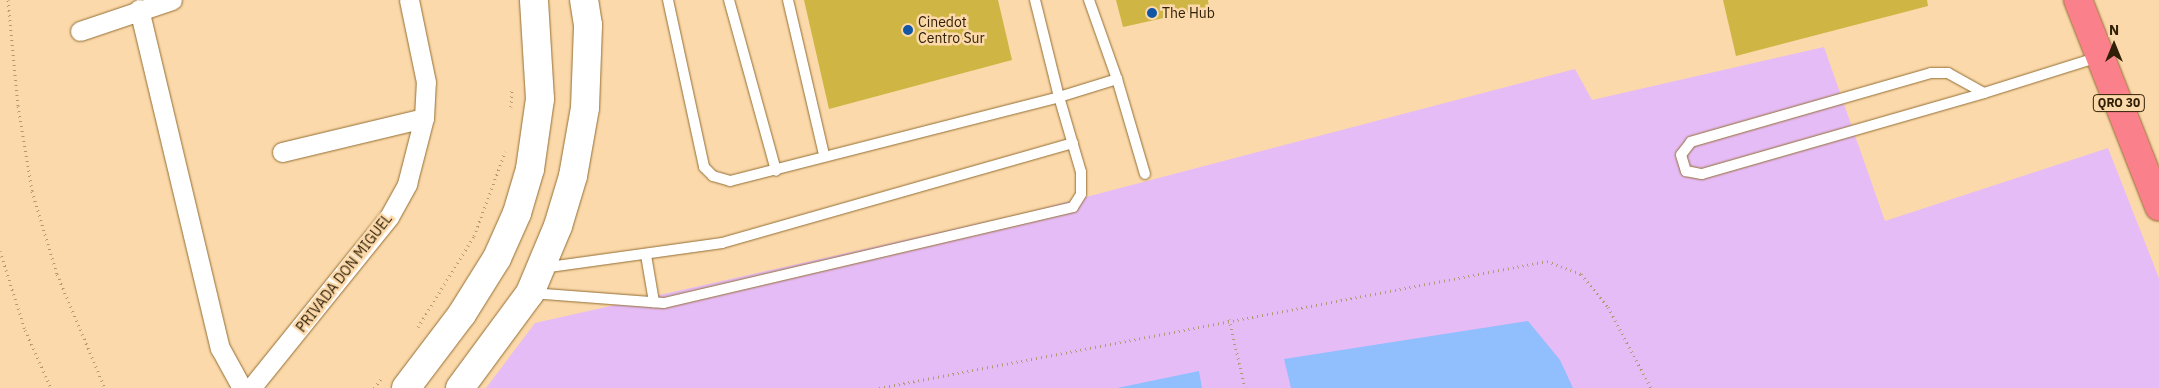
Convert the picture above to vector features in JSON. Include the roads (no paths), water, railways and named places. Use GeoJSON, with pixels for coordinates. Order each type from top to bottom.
{"type":"FeatureCollection","features":[{"type":"Feature","properties":{"kind":"highway","name":"QRO 30"},"geometry":{"type":"LineString","coordinates":[[2078,0],[2102,56],[2159,207]]}},
{"type":"Feature","properties":{"kind":"street"},"geometry":{"type":"LineString","coordinates":[[80,31],[172,0]]}},
{"type":"Feature","properties":{"kind":"street","name":"PRIVADA DON MIGUEL"},"geometry":{"type":"LineString","coordinates":[[251,388],[389,217],[407,184],[424,118],[426,82],[409,0]]}},
{"type":"Feature","properties":{"kind":"street"},"geometry":{"type":"LineString","coordinates":[[396,380],[462,314],[497,258],[517,213],[530,169],[540,99],[534,0]]}},
{"type":"Feature","properties":{"kind":"street"},"geometry":{"type":"LineString","coordinates":[[460,388],[536,281],[558,226],[580,145],[589,8]]}},
{"type":"Feature","properties":{"kind":"street"},"geometry":{"type":"LineString","coordinates":[[139,10],[220,348],[242,388]]}},
{"type":"Feature","properties":{"kind":"street"},"geometry":{"type":"LineString","coordinates":[[282,152],[424,118]]}},
{"type":"Feature","properties":{"kind":"lane"},"geometry":{"type":"LineString","coordinates":[[668,0],[704,167],[713,176],[730,180],[776,170],[824,155],[1058,97],[1117,79]]}},
{"type":"Feature","properties":{"kind":"lane"},"geometry":{"type":"LineString","coordinates":[[729,0],[776,170]]}},
{"type":"Feature","properties":{"kind":"lane"},"geometry":{"type":"LineString","coordinates":[[788,0],[824,155]]}},
{"type":"Feature","properties":{"kind":"lane"},"geometry":{"type":"LineString","coordinates":[[536,281],[654,302],[708,294],[1073,207],[1081,194],[1081,172],[1058,97],[1035,0]]}},
{"type":"Feature","properties":{"kind":"lane"},"geometry":{"type":"LineString","coordinates":[[1089,0],[1117,79],[1145,174]]}},
{"type":"Feature","properties":{"kind":"lane"},"geometry":{"type":"LineString","coordinates":[[1984,93],[1948,73],[1931,73],[1691,142],[1681,155],[1686,170],[1702,174],[1984,93],[2102,56]]}},
{"type":"Feature","properties":{"kind":"lane"},"geometry":{"type":"LineString","coordinates":[[536,281],[646,255],[722,244],[1073,144]]}},
{"type":"Feature","properties":{"kind":"lane"},"geometry":{"type":"LineString","coordinates":[[646,255],[654,302]]}},
{"type":"Feature","properties":{"kind":"water"},"geometry":{"type":"Polygon","coordinates":[[[1528,321],[1560,360],[1573,388],[1291,388],[1284,359],[1528,321]]]}},
{"type":"Feature","properties":{"kind":"water"},"geometry":{"type":"Polygon","coordinates":[[[1199,371],[1202,388],[1117,388],[1199,371]]]}},
{"type":"Feature","properties":{"kind":"place","name":"The Hub"},"geometry":{"type":"Point","coordinates":[1152,13]}},
{"type":"Feature","properties":{"kind":"place","name":"Cinedot Centro Sur"},"geometry":{"type":"Point","coordinates":[908,30]}}]}
